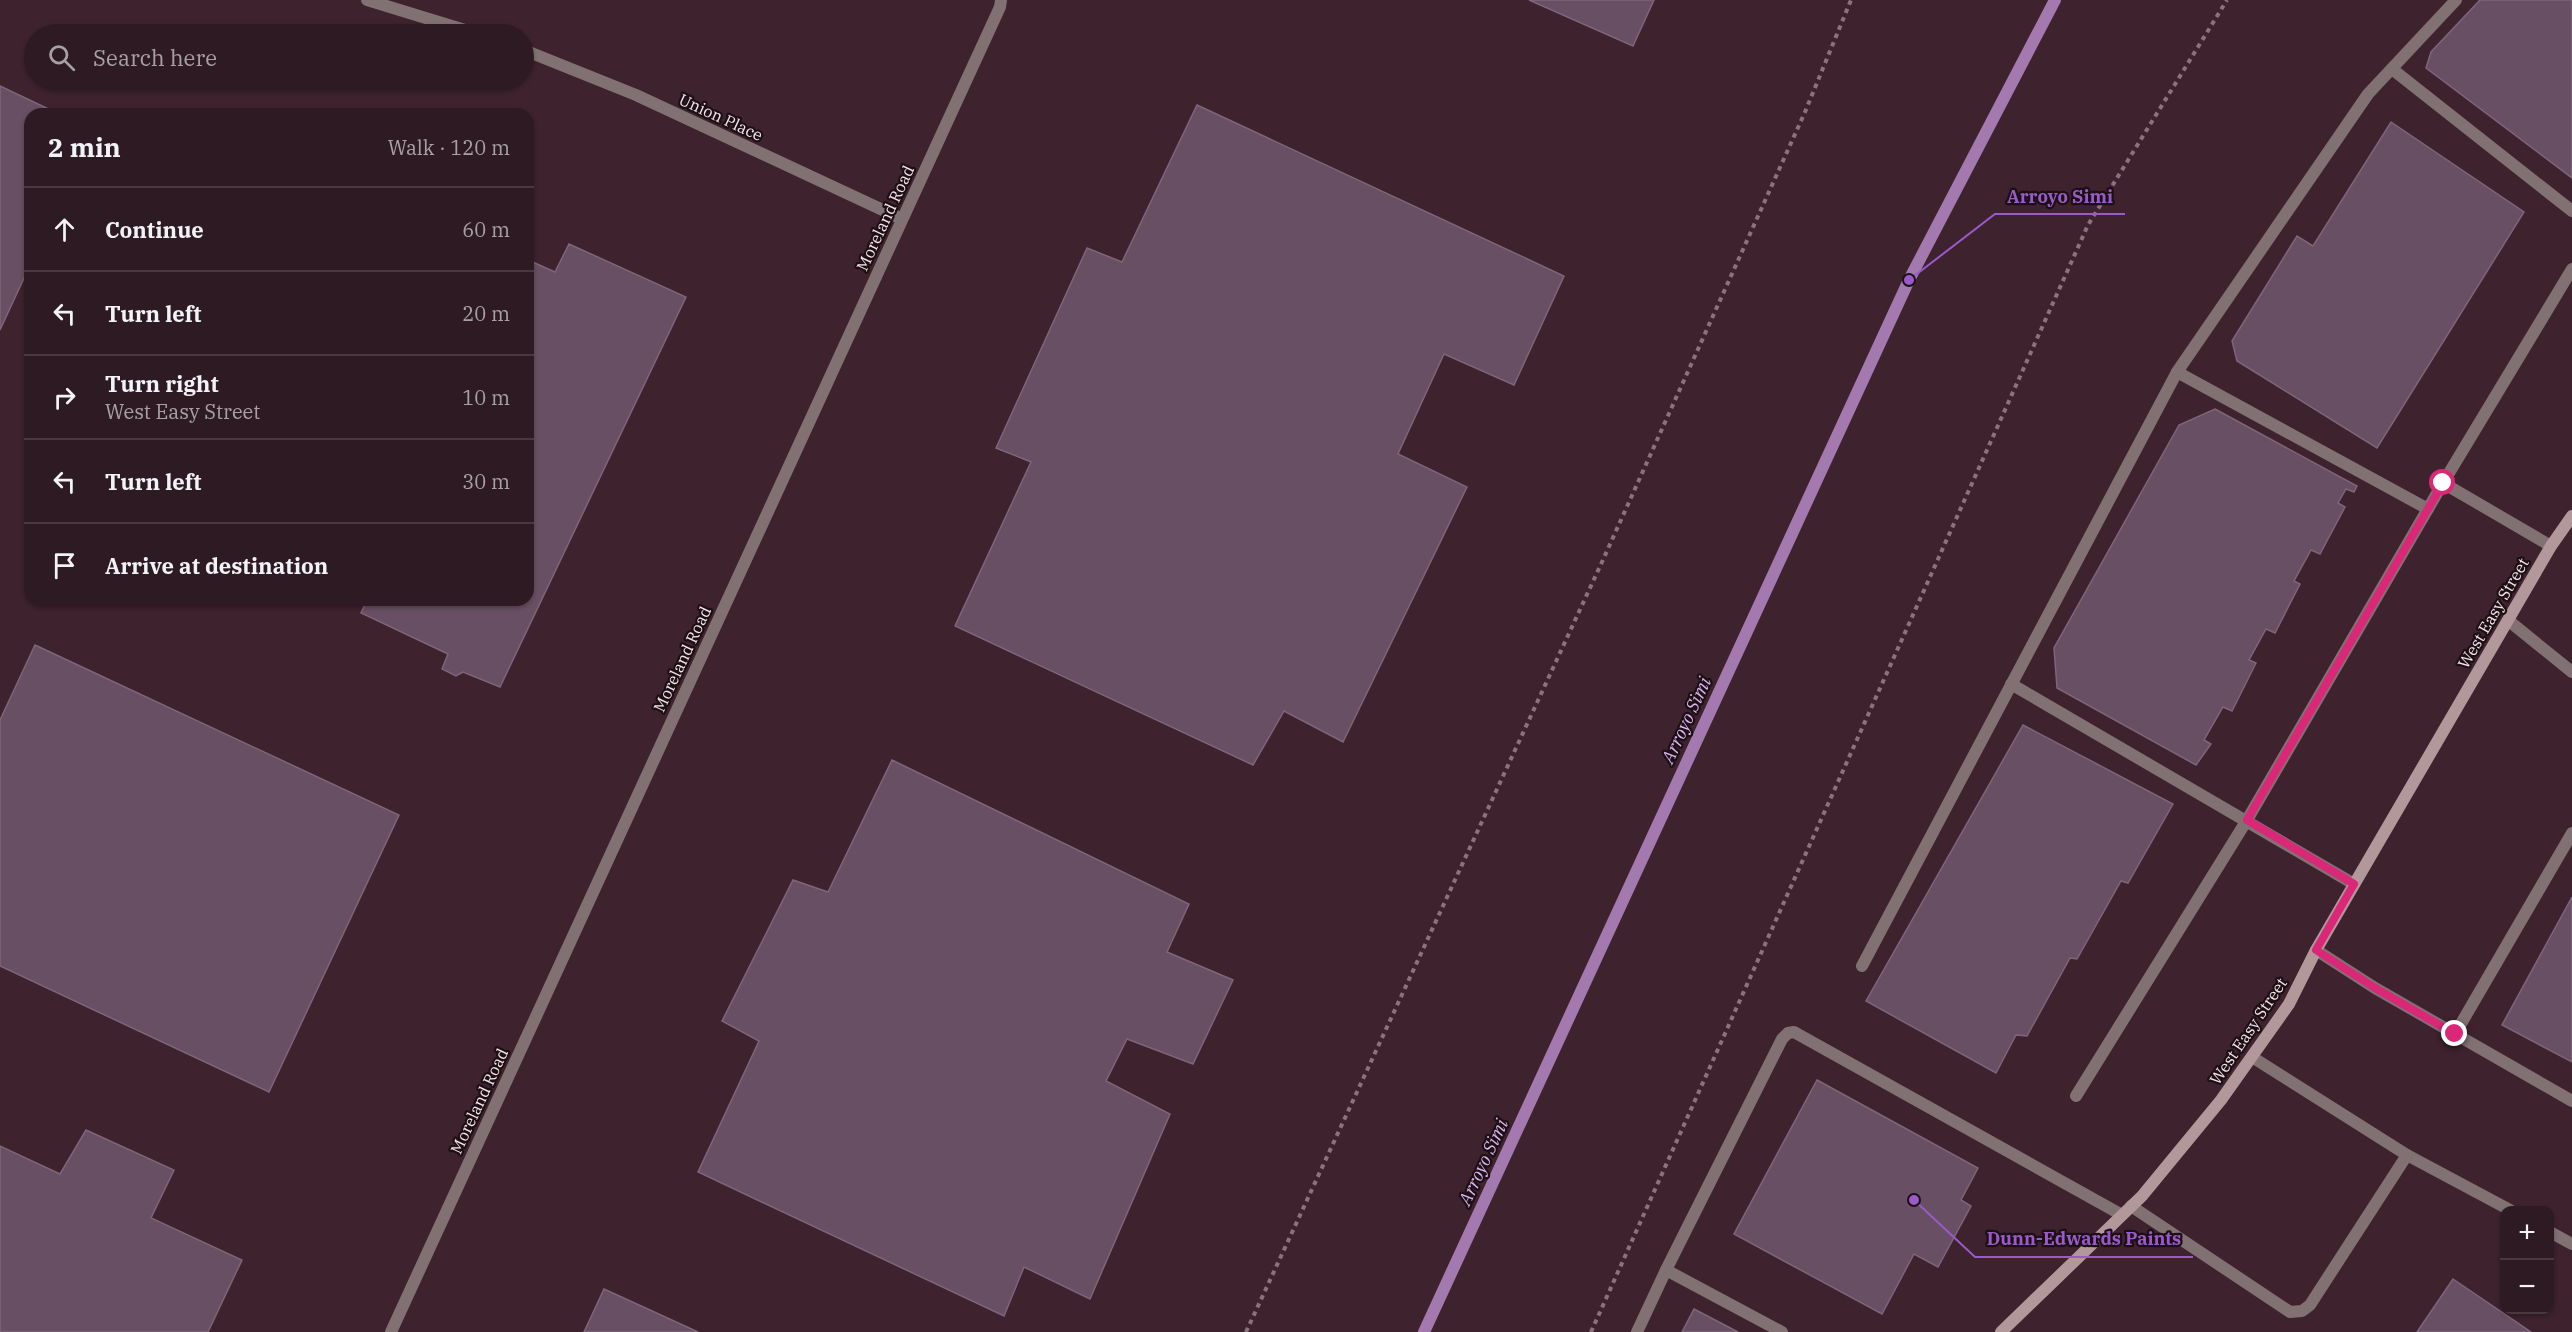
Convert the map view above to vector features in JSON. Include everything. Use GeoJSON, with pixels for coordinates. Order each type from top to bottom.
{"type":"FeatureCollection","features":[{"type":"Feature","properties":{"kind":"street"},"geometry":{"type":"LineString","coordinates":[[367,0],[445,24]]}},
{"type":"Feature","properties":{"kind":"street","name":"Moreland Road"},"geometry":{"type":"LineString","coordinates":[[391,1332],[1000,7],[1000,0]]}},
{"type":"Feature","properties":{"kind":"street"},"geometry":{"type":"LineString","coordinates":[[1862,966],[2177,372],[2368,94],[2456,0]]}},
{"type":"Feature","properties":{"kind":"street","name":"Union Place"},"geometry":{"type":"LineString","coordinates":[[534,54],[636,95],[902,219]]}},
{"type":"Feature","properties":{"kind":"street"},"geometry":{"type":"LineString","coordinates":[[2392,69],[2572,212]]}},
{"type":"Feature","properties":{"kind":"street"},"geometry":{"type":"LineString","coordinates":[[2076,1096],[2247,820],[2443,483],[2572,269]]}},
{"type":"Feature","properties":{"kind":"street"},"geometry":{"type":"LineString","coordinates":[[2177,372],[2428,509]]}},
{"type":"Feature","properties":{"kind":"street"},"geometry":{"type":"LineString","coordinates":[[2443,483],[2551,546]]}},
{"type":"Feature","properties":{"kind":"street","name":"West Easy Street"},"geometry":{"type":"LineString","coordinates":[[2001,1332],[2127,1210],[2221,1100],[2252,1057],[2289,1004],[2316,950],[2354,884],[2551,546],[2572,516]]}},
{"type":"Feature","properties":{"kind":"street"},"geometry":{"type":"LineString","coordinates":[[2509,621],[2572,672]]}},
{"type":"Feature","properties":{"kind":"street"},"geometry":{"type":"LineString","coordinates":[[2011,684],[2354,884]]}},
{"type":"Feature","properties":{"kind":"street"},"geometry":{"type":"LineString","coordinates":[[2455,1034],[2572,833]]}},
{"type":"Feature","properties":{"kind":"street"},"geometry":{"type":"LineString","coordinates":[[2316,950],[2375,988],[2572,1101]]}},
{"type":"Feature","properties":{"kind":"street"},"geometry":{"type":"LineString","coordinates":[[1637,1332],[1782,1039],[1788,1033],[1794,1032],[2127,1210],[2290,1312],[2302,1311],[2310,1305],[2408,1155]]}},
{"type":"Feature","properties":{"kind":"street"},"geometry":{"type":"LineString","coordinates":[[2252,1057],[2408,1155],[2503,1206]]}},
{"type":"Feature","properties":{"kind":"street"},"geometry":{"type":"LineString","coordinates":[[2554,1234],[2572,1244]]}},
{"type":"Feature","properties":{"kind":"street"},"geometry":{"type":"LineString","coordinates":[[1666,1270],[1782,1332]]}},
{"type":"Feature","properties":{"kind":"path"},"geometry":{"type":"LineString","coordinates":[[1246,1332],[1602,562],[1800,123],[1851,0]]}},
{"type":"Feature","properties":{"kind":"path"},"geometry":{"type":"LineString","coordinates":[[1591,1332],[2088,225],[2227,0]]}},
{"type":"Feature","properties":{"kind":"building"},"geometry":{"type":"Polygon","coordinates":[[[1529,0],[1654,0],[1633,46],[1529,0]]]}},
{"type":"Feature","properties":{"kind":"building"},"geometry":{"type":"Polygon","coordinates":[[[2480,0],[2572,0],[2572,178],[2426,68],[2431,52],[2480,0]]]}},
{"type":"Feature","properties":{"kind":"building"},"geometry":{"type":"Polygon","coordinates":[[[0,86],[46,108],[24,108],[24,278],[0,330],[0,86]]]}},
{"type":"Feature","properties":{"kind":"building"},"geometry":{"type":"Polygon","coordinates":[[[1197,105],[1564,276],[1514,385],[1444,354],[1398,454],[1467,487],[1343,742],[1284,711],[1253,765],[955,626],[1031,462],[996,448],[1087,248],[1122,262],[1197,105]]]}},
{"type":"Feature","properties":{"kind":"building"},"geometry":{"type":"Polygon","coordinates":[[[2391,122],[2524,212],[2377,448],[2237,361],[2232,341],[2297,236],[2313,246],[2391,122]]]}},
{"type":"Feature","properties":{"kind":"building"},"geometry":{"type":"Polygon","coordinates":[[[569,244],[686,297],[500,687],[463,672],[456,676],[442,669],[448,654],[361,613],[364,606],[534,606],[534,263],[555,272],[569,244]]]}},
{"type":"Feature","properties":{"kind":"building"},"geometry":{"type":"Polygon","coordinates":[[[2215,409],[2357,486],[2354,492],[2346,489],[2338,503],[2345,507],[2320,554],[2311,550],[2294,581],[2300,584],[2275,633],[2266,629],[2249,660],[2256,663],[2232,711],[2223,707],[2204,740],[2211,744],[2196,765],[2057,688],[2054,648],[2179,425],[2215,409]]]}},
{"type":"Feature","properties":{"kind":"building"},"geometry":{"type":"Polygon","coordinates":[[[35,645],[399,815],[269,1092],[0,966],[0,720],[35,645]]]}},
{"type":"Feature","properties":{"kind":"building"},"geometry":{"type":"Polygon","coordinates":[[[2023,725],[2173,804],[2128,883],[2121,881],[2077,959],[2070,958],[2027,1036],[2016,1035],[1996,1073],[1866,1001],[2023,725]]]}},
{"type":"Feature","properties":{"kind":"building"},"geometry":{"type":"Polygon","coordinates":[[[892,760],[1189,904],[1167,952],[1233,980],[1193,1064],[1127,1039],[1106,1081],[1170,1114],[1090,1299],[1024,1267],[1004,1316],[698,1172],[759,1041],[722,1021],[793,880],[828,892],[892,760]]]}},
{"type":"Feature","properties":{"kind":"building"},"geometry":{"type":"Polygon","coordinates":[[[2572,897],[2572,1062],[2502,1025],[2572,897]]]}},
{"type":"Feature","properties":{"kind":"building"},"geometry":{"type":"Polygon","coordinates":[[[1817,1080],[1978,1168],[1961,1200],[1971,1206],[1938,1267],[1914,1254],[1882,1314],[1734,1234],[1817,1080]]]}},
{"type":"Feature","properties":{"kind":"building"},"geometry":{"type":"Polygon","coordinates":[[[86,1130],[174,1170],[151,1218],[242,1260],[208,1332],[0,1332],[0,1146],[60,1174],[86,1130]]]}},
{"type":"Feature","properties":{"kind":"building"},"geometry":{"type":"Polygon","coordinates":[[[2453,1279],[2500,1311],[2500,1314],[2505,1314],[2531,1332],[2417,1332],[2453,1279]]]}},
{"type":"Feature","properties":{"kind":"building"},"geometry":{"type":"Polygon","coordinates":[[[604,1289],[698,1332],[584,1332],[604,1289]]]}},
{"type":"Feature","properties":{"kind":"building"},"geometry":{"type":"Polygon","coordinates":[[[1694,1309],[1738,1332],[1682,1332],[1694,1309]]]}},
{"type":"Feature","properties":{"kind":"waterway","name":"Arroyo Simi"},"geometry":{"type":"LineString","coordinates":[[1424,1332],[1909,280],[2055,0]]}},
{"type":"Feature","properties":{"kind":"place","name":"Arroyo Simi"},"geometry":{"type":"Point","coordinates":[1909,280]}},
{"type":"Feature","properties":{"kind":"place","name":"Dunn-Edwards Paints"},"geometry":{"type":"Point","coordinates":[1914,1200]}},
{"type":"Feature","properties":{"kind":"route"},"geometry":{"type":"LineString","coordinates":[[2443,483],[2247,820],[2354,884],[2316,950],[2375,988],[2455,1034]]}}]}
